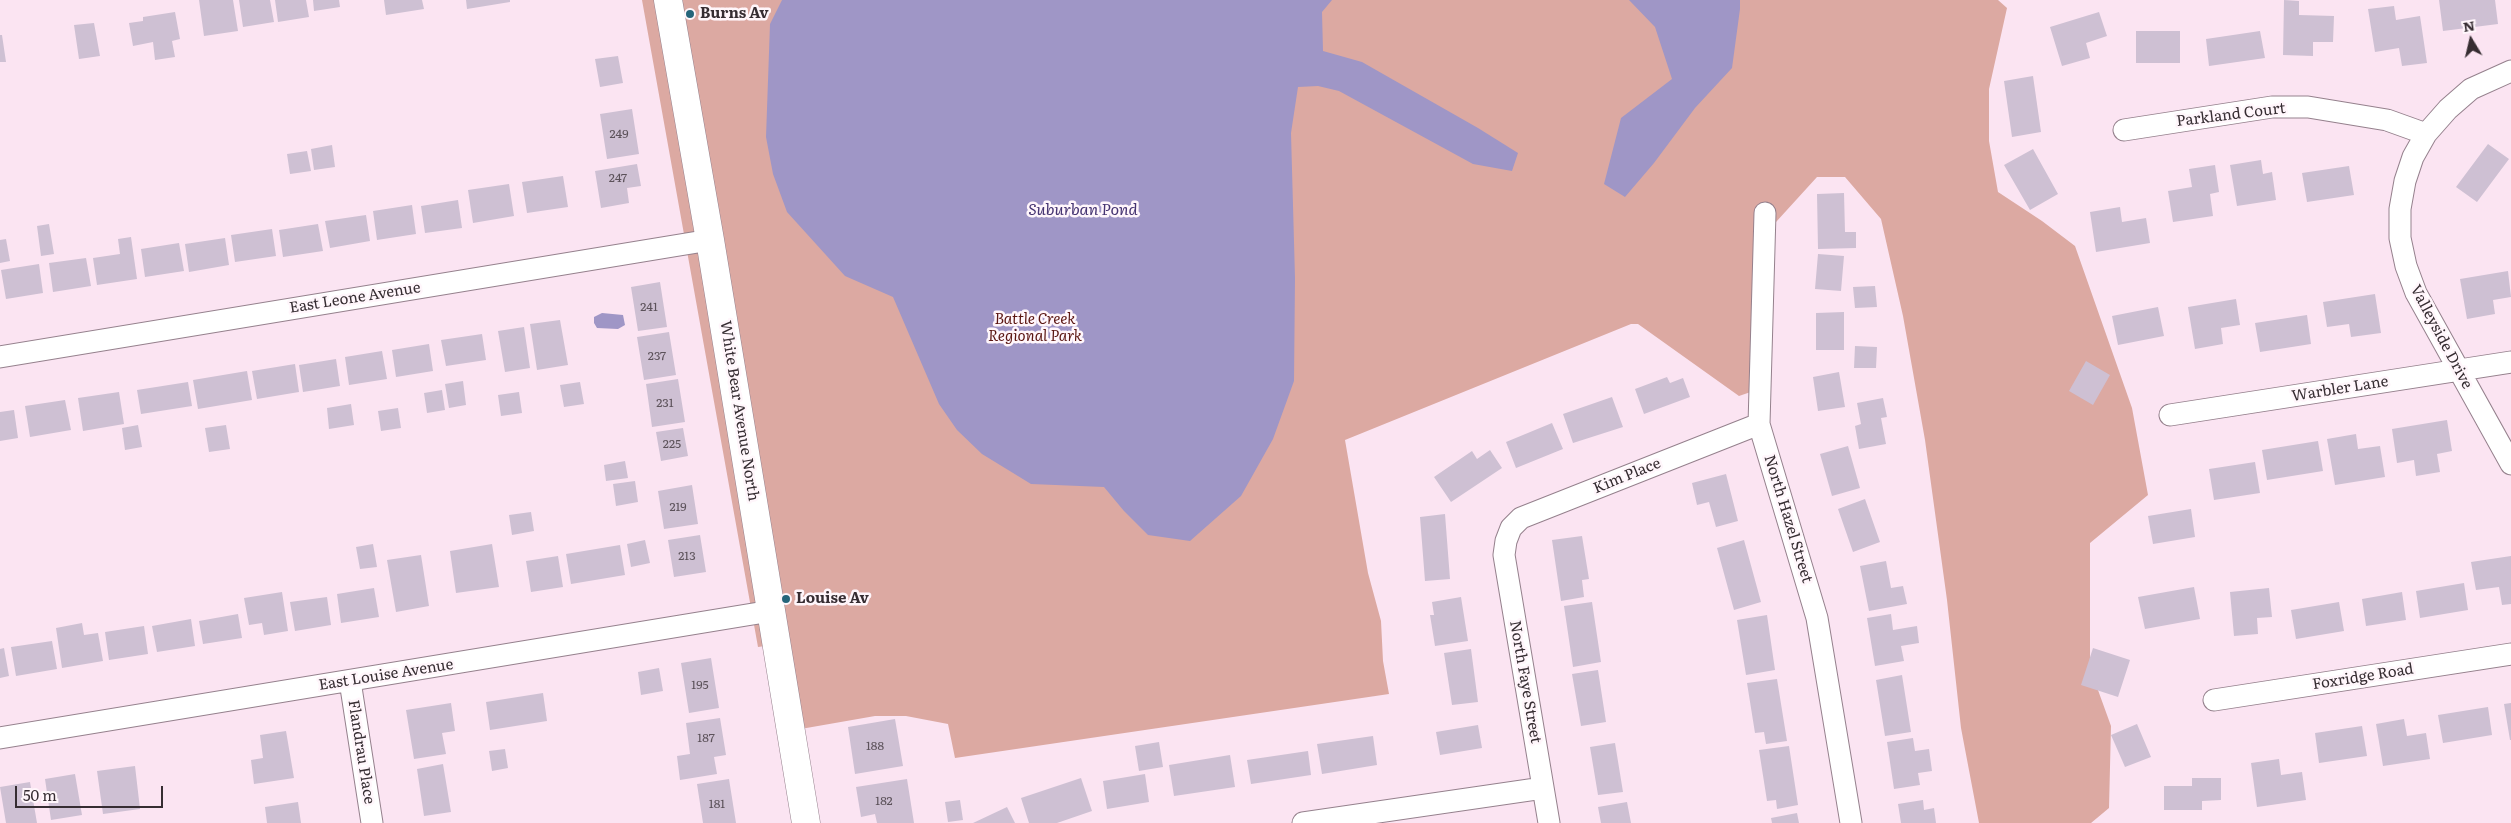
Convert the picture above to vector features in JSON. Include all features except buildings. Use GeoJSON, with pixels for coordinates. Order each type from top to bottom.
{"type":"FeatureCollection","features":[{"type":"Feature","properties":{"kind":"street","name":"White Bear Avenue North"},"geometry":{"type":"LineString","coordinates":[[668,0],[710,240],[806,823]]}},
{"type":"Feature","properties":{"kind":"street","name":"Valleyside Drive"},"geometry":{"type":"LineString","coordinates":[[2511,71],[2471,89],[2448,108],[2426,134],[2413,157],[2405,181],[2400,209],[2400,238],[2406,266],[2416,293],[2511,464]]}},
{"type":"Feature","properties":{"kind":"street","name":"Parkland Court"},"geometry":{"type":"LineString","coordinates":[[2124,130],[2272,107],[2308,107],[2387,120],[2426,134]]}},
{"type":"Feature","properties":{"kind":"street","name":"North Hazel Street"},"geometry":{"type":"LineString","coordinates":[[1765,213],[1759,424],[1816,611],[1851,823]]}},
{"type":"Feature","properties":{"kind":"street","name":"East Leone Avenue"},"geometry":{"type":"LineString","coordinates":[[0,357],[710,240]]}},
{"type":"Feature","properties":{"kind":"street","name":"Warbler Lane"},"geometry":{"type":"LineString","coordinates":[[2170,415],[2511,362]]}},
{"type":"Feature","properties":{"kind":"street","name":"Kim Place"},"geometry":{"type":"LineString","coordinates":[[1506,541],[1511,528],[1521,518],[1759,424]]}},
{"type":"Feature","properties":{"kind":"street","name":"North Faye Street"},"geometry":{"type":"LineString","coordinates":[[1506,541],[1504,555],[1549,823]]}},
{"type":"Feature","properties":{"kind":"street","name":"East Louise Avenue"},"geometry":{"type":"LineString","coordinates":[[0,738],[771,610]]}},
{"type":"Feature","properties":{"kind":"street","name":"Foxridge Road"},"geometry":{"type":"LineString","coordinates":[[2214,700],[2511,654]]}},
{"type":"Feature","properties":{"kind":"street","name":"Flandrau Place"},"geometry":{"type":"LineString","coordinates":[[350,681],[372,823]]}},
{"type":"Feature","properties":{"kind":"street"},"geometry":{"type":"LineString","coordinates":[[1303,823],[1543,788]]}},
{"type":"Feature","properties":{"kind":"green space","name":"Battle Creek Regional Park"},"geometry":{"type":"Polygon","coordinates":[[[642,0],[1998,0],[2007,8],[1989,89],[1989,141],[1998,192],[2042,221],[2075,246],[2132,408],[2148,495],[2090,543],[2090,668],[2111,726],[2109,808],[2091,823],[1979,823],[1961,728],[1947,600],[1925,440],[1903,316],[1881,219],[1845,177],[1817,177],[1766,233],[1771,385],[1739,396],[1638,324],[1631,324],[1345,440],[1368,573],[1381,621],[1383,661],[1389,694],[955,758],[948,724],[906,716],[875,716],[795,730],[779,644],[758,647],[642,0]]]}},
{"type":"Feature","properties":{"kind":"water","name":"Suburban Pond"},"geometry":{"type":"Polygon","coordinates":[[[782,0],[1332,0],[1322,12],[1323,51],[1362,62],[1518,153],[1512,171],[1473,164],[1339,91],[1318,86],[1298,87],[1291,133],[1295,278],[1294,381],[1273,439],[1241,496],[1190,541],[1148,535],[1104,487],[1031,484],[982,454],[957,430],[939,404],[893,297],[845,276],[787,212],[773,174],[766,137],[770,24],[782,0]]]}},
{"type":"Feature","properties":{"kind":"water"},"geometry":{"type":"Polygon","coordinates":[[[1629,0],[1740,0],[1740,9],[1732,68],[1695,108],[1654,163],[1625,197],[1604,184],[1621,118],[1672,79],[1655,27],[1629,0]]]}},
{"type":"Feature","properties":{"kind":"water"},"geometry":{"type":"Polygon","coordinates":[[[602,313],[623,315],[625,325],[618,329],[597,328],[594,323],[594,317],[602,313]]]}},
{"type":"Feature","properties":{"kind":"place","name":"Burns Av"},"geometry":{"type":"Point","coordinates":[690,14]}},
{"type":"Feature","properties":{"kind":"place","name":"Louise Av"},"geometry":{"type":"Point","coordinates":[786,599]}}]}
